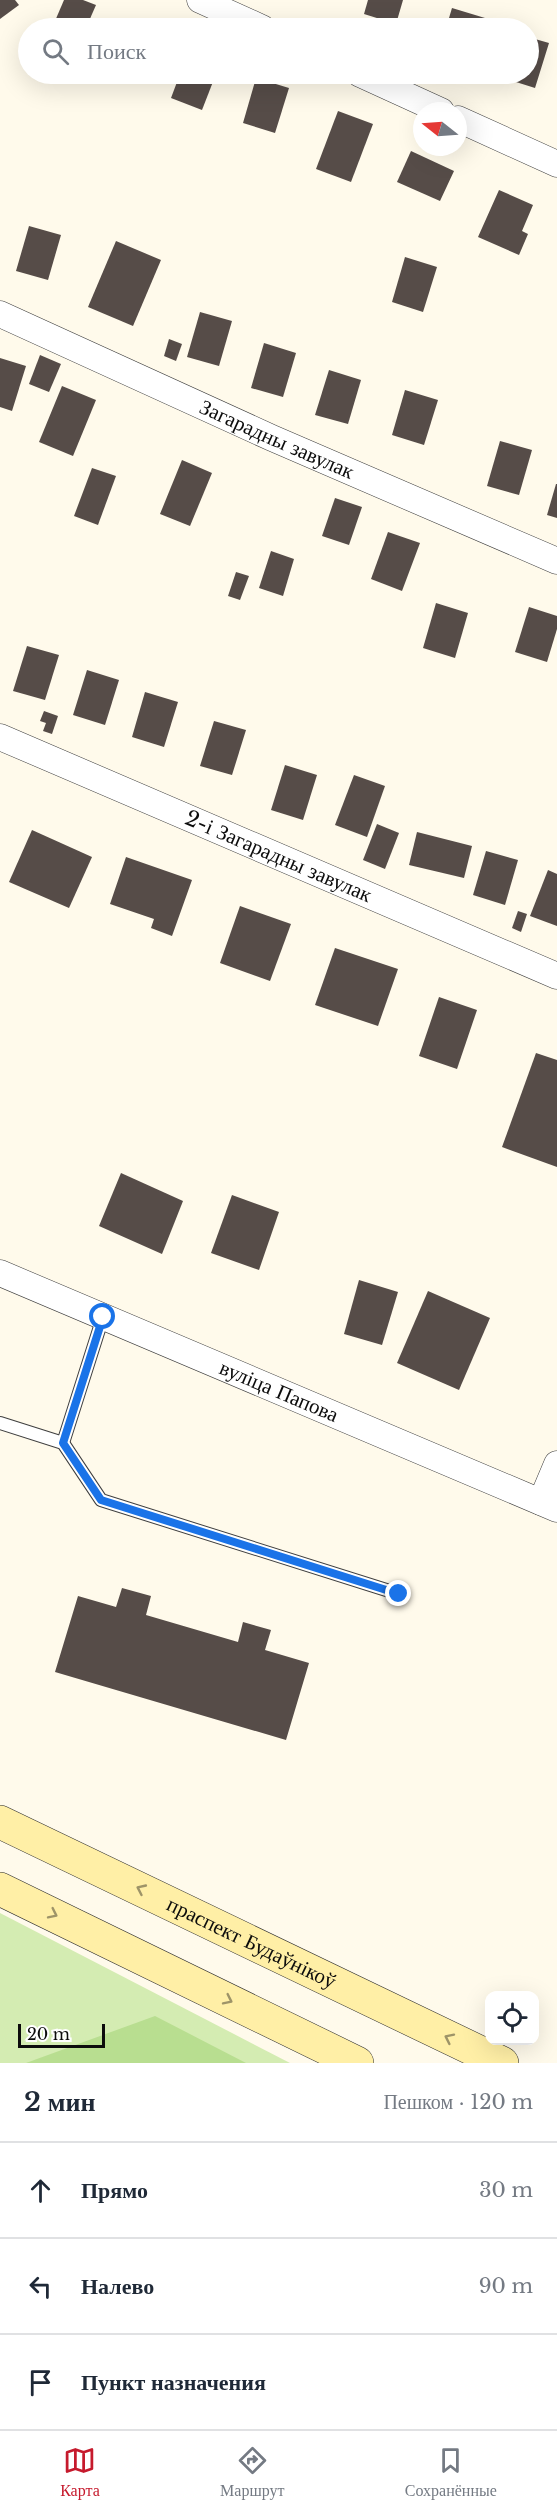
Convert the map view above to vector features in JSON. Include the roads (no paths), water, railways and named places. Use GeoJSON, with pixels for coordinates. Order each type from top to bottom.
{"type":"FeatureCollection","features":[{"type":"Feature","properties":{"kind":"main road","name":"праспект Будаўнікоў"},"geometry":{"type":"LineString","coordinates":[[0,1822],[502,2063]]}},
{"type":"Feature","properties":{"kind":"main road"},"geometry":{"type":"LineString","coordinates":[[0,1889],[357,2063]]}},
{"type":"Feature","properties":{"kind":"street"},"geometry":{"type":"LineString","coordinates":[[200,0],[240,18]]}},
{"type":"Feature","properties":{"kind":"street"},"geometry":{"type":"LineString","coordinates":[[382,84],[421,102]]}},
{"type":"Feature","properties":{"kind":"street"},"geometry":{"type":"LineString","coordinates":[[467,123],[557,164]]}},
{"type":"Feature","properties":{"kind":"street","name":"Загарадны завулак"},"geometry":{"type":"LineString","coordinates":[[0,314],[272,438],[557,561]]}},
{"type":"Feature","properties":{"kind":"street","name":"2-і Загарадны завулак"},"geometry":{"type":"LineString","coordinates":[[0,737],[557,976]]}},
{"type":"Feature","properties":{"kind":"street","name":"вуліца Папова"},"geometry":{"type":"LineString","coordinates":[[0,1273],[549,1506]]}},
{"type":"Feature","properties":{"kind":"street"},"geometry":{"type":"LineString","coordinates":[[549,1506],[557,1464]]}},
{"type":"Feature","properties":{"kind":"lane"},"geometry":{"type":"LineString","coordinates":[[63,1443],[103,1317]]}},
{"type":"Feature","properties":{"kind":"lane"},"geometry":{"type":"LineString","coordinates":[[0,1423],[63,1443],[101,1500],[399,1594]]}}]}
